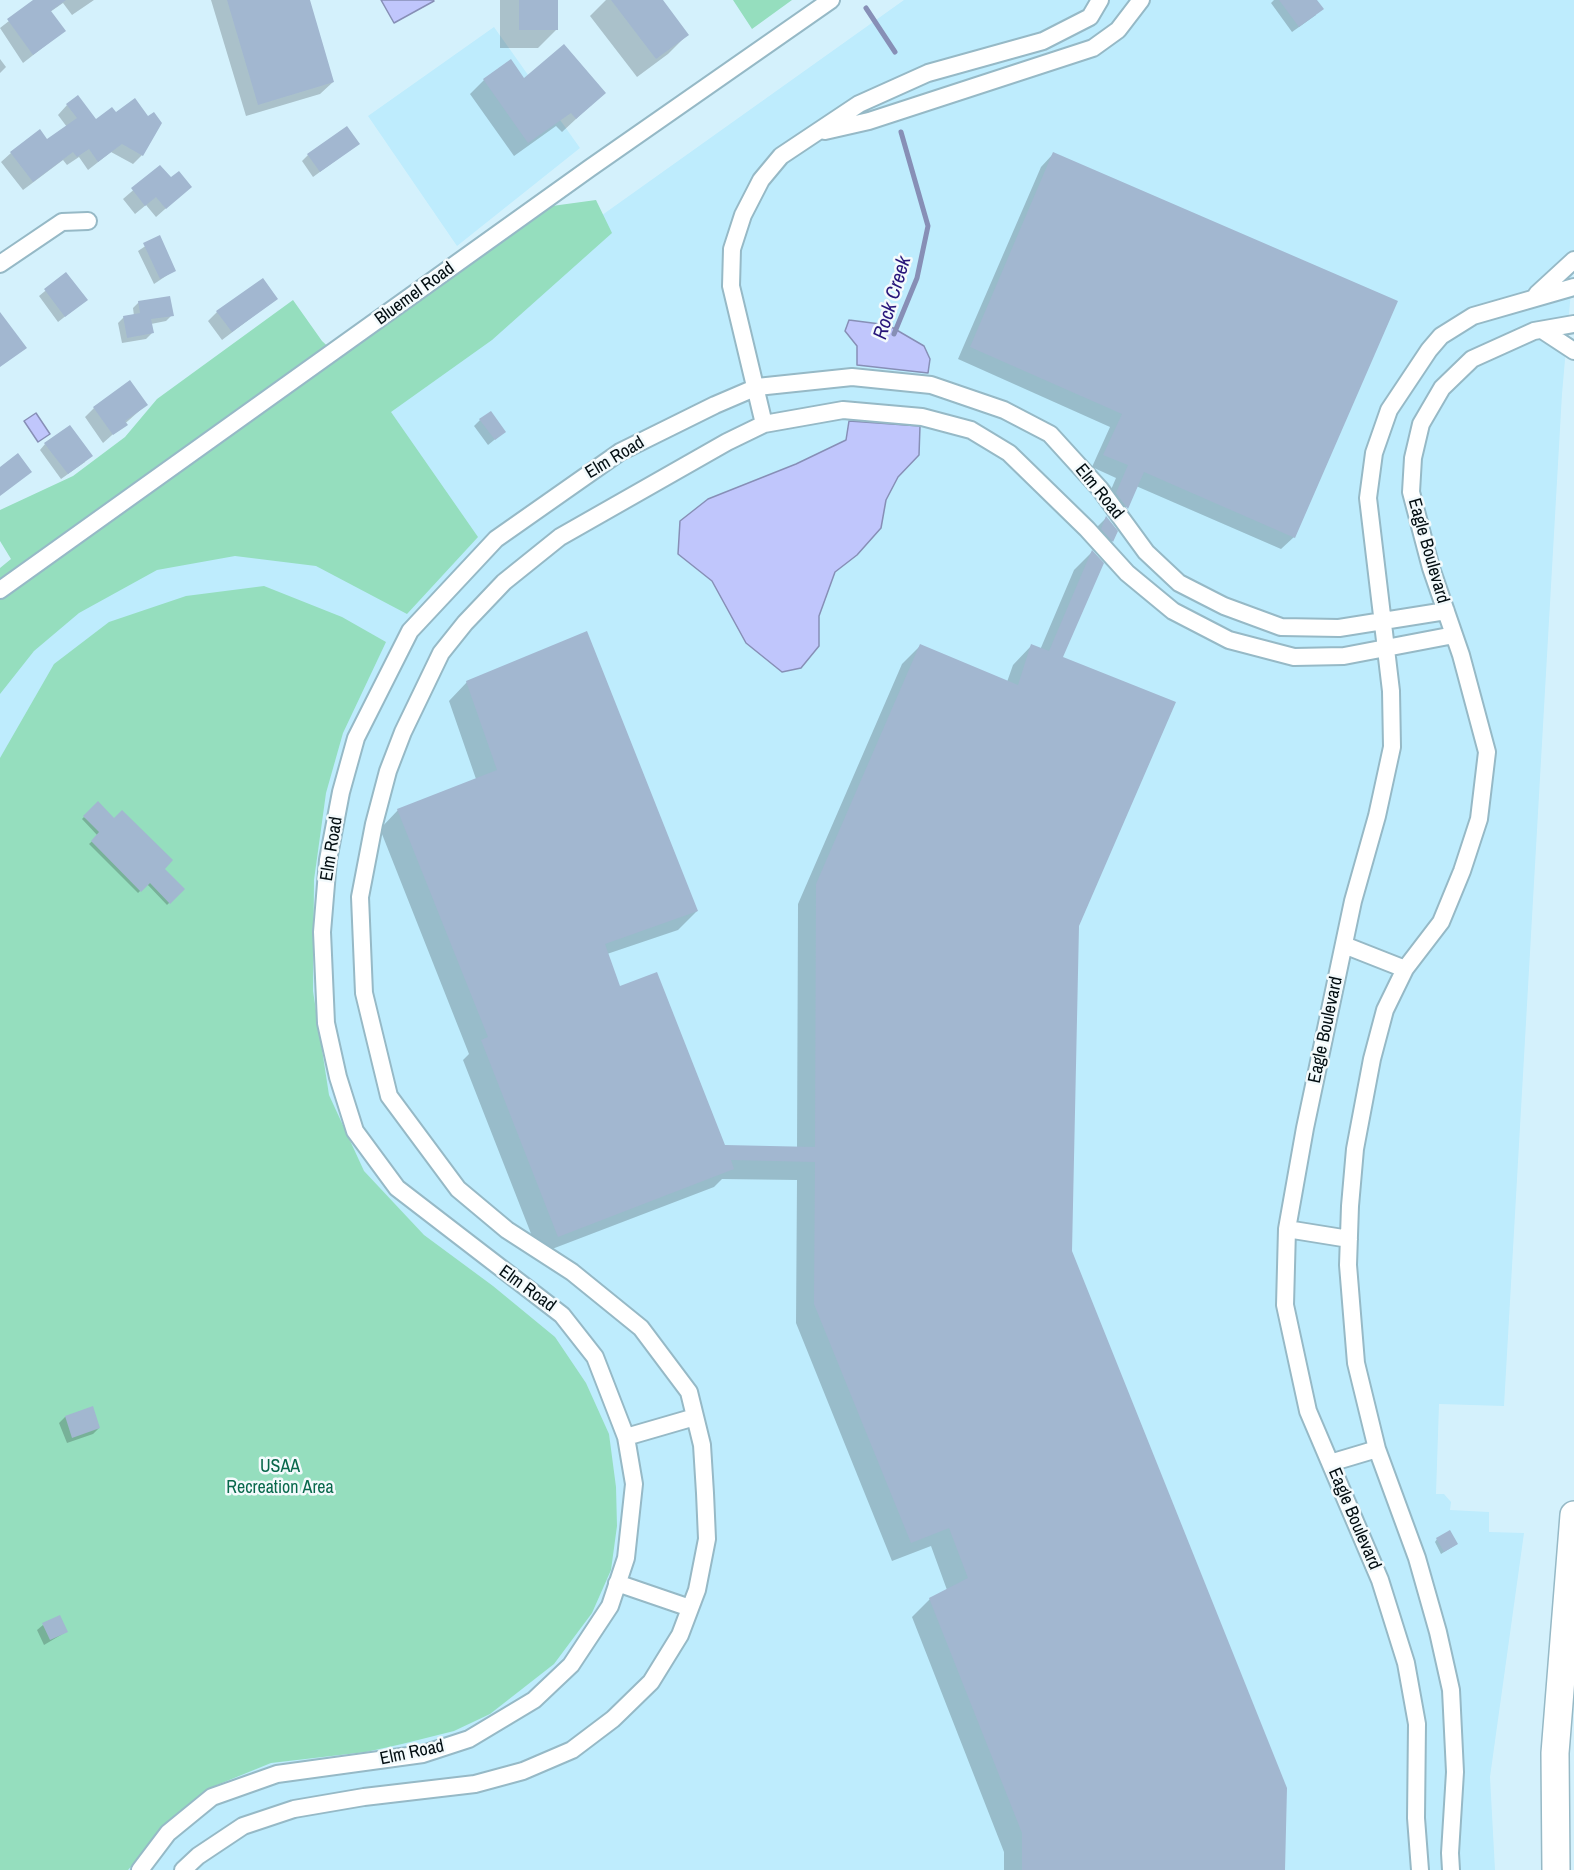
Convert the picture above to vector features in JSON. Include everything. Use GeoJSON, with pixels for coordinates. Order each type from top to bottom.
{"type":"FeatureCollection","features":[{"type":"Feature","properties":{"kind":"main road"},"geometry":{"type":"LineString","coordinates":[[1556,1870],[1555,1753],[1574,1515]]}},
{"type":"Feature","properties":{"kind":"street","name":"Bluemel Road"},"geometry":{"type":"LineString","coordinates":[[0,590],[590,168],[831,0]]}},
{"type":"Feature","properties":{"kind":"street"},"geometry":{"type":"LineString","coordinates":[[764,424],[731,286],[732,249],[743,215],[761,180],[781,156],[859,104],[928,73],[1044,41],[1090,17],[1101,0]]}},
{"type":"Feature","properties":{"kind":"street"},"geometry":{"type":"LineString","coordinates":[[815,133],[869,121],[1071,57],[1093,48],[1118,30],[1141,0]]}},
{"type":"Feature","properties":{"kind":"street"},"geometry":{"type":"LineString","coordinates":[[0,264],[62,222],[88,221]]}},
{"type":"Feature","properties":{"kind":"street"},"geometry":{"type":"LineString","coordinates":[[1534,296],[1574,260]]}},
{"type":"Feature","properties":{"kind":"street","name":"Eagle Boulevard"},"geometry":{"type":"LineString","coordinates":[[1420,1870],[1416,1818],[1417,1724],[1406,1663],[1380,1580],[1308,1412],[1285,1305],[1287,1229],[1344,945],[1392,747],[1391,692],[1368,498],[1374,453],[1389,410],[1441,336],[1473,316],[1534,296],[1574,287]]}},
{"type":"Feature","properties":{"kind":"street","name":"Eagle Boulevard"},"geometry":{"type":"LineString","coordinates":[[1451,1870],[1455,1772],[1451,1690],[1438,1632],[1417,1558],[1377,1449],[1356,1363],[1347,1265],[1355,1149],[1371,1059],[1385,1010],[1405,969],[1440,922],[1462,871],[1479,819],[1487,752],[1454,635],[1431,568],[1411,492],[1413,458],[1420,424],[1442,388],[1472,358],[1510,339],[1574,324]]}},
{"type":"Feature","properties":{"kind":"street"},"geometry":{"type":"LineString","coordinates":[[1542,330],[1574,351]]}},
{"type":"Feature","properties":{"kind":"street","name":"Elm Road"},"geometry":{"type":"LineString","coordinates":[[140,1870],[168,1833],[213,1797],[277,1774],[415,1756],[478,1734],[534,1700],[571,1665],[610,1606],[626,1558],[634,1484],[627,1437],[595,1357],[562,1315],[397,1188],[355,1131],[338,1077],[326,1023],[322,932],[328,860],[341,792],[356,738],[410,631],[445,590],[496,539],[611,458],[715,405],[757,387],[852,377],[931,385],[1004,410],[1050,434],[1100,489],[1146,552],[1179,583],[1224,606],[1281,627],[1339,628],[1383,623],[1446,611]]}},
{"type":"Feature","properties":{"kind":"street","name":"Elm Road"},"geometry":{"type":"LineString","coordinates":[[183,1870],[198,1856],[243,1826],[294,1809],[364,1797],[475,1784],[523,1771],[572,1750],[613,1719],[651,1682],[681,1635],[690,1608],[707,1539],[702,1445],[688,1392],[641,1328],[572,1272],[507,1230],[458,1189],[389,1096],[364,993],[360,897],[374,824],[388,771],[403,732],[441,653],[465,623],[504,582],[560,537],[764,424],[843,410],[922,417],[971,430],[1009,453],[1088,530],[1127,573],[1173,611],[1229,640],[1294,657],[1344,656],[1386,650],[1454,635]]}},
{"type":"Feature","properties":{"kind":"street"},"geometry":{"type":"LineString","coordinates":[[1344,945],[1405,969]]}},
{"type":"Feature","properties":{"kind":"street"},"geometry":{"type":"LineString","coordinates":[[1287,1229],[1349,1239]]}},
{"type":"Feature","properties":{"kind":"street"},"geometry":{"type":"LineString","coordinates":[[627,1437],[695,1417]]}},
{"type":"Feature","properties":{"kind":"street"},"geometry":{"type":"LineString","coordinates":[[1330,1463],[1377,1449]]}},
{"type":"Feature","properties":{"kind":"street"},"geometry":{"type":"LineString","coordinates":[[617,1583],[690,1608]]}},
{"type":"Feature","properties":{"kind":"shaded area"},"geometry":{"type":"Polygon","coordinates":[[[904,0],[1574,0],[1574,257],[1562,394],[1504,1406],[1439,1404],[1436,1494],[1444,1494],[1451,1502],[1450,1510],[1489,1512],[1489,1532],[1524,1533],[1490,1777],[1495,1870],[0,1870],[0,644],[904,0]]]}},
{"type":"Feature","properties":{"kind":"shaded area"},"geometry":{"type":"Polygon","coordinates":[[[494,27],[580,148],[457,246],[368,116],[494,27]]]}},
{"type":"Feature","properties":{"kind":"green space"},"geometry":{"type":"Polygon","coordinates":[[[733,0],[792,0],[752,29],[733,0]]]}},
{"type":"Feature","properties":{"kind":"green space"},"geometry":{"type":"Polygon","coordinates":[[[596,200],[612,233],[492,340],[391,412],[478,537],[407,614],[316,566],[235,556],[157,570],[79,613],[34,651],[0,694],[0,568],[11,559],[0,541],[0,510],[73,476],[125,437],[157,399],[293,300],[322,341],[338,356],[552,206],[596,200]]]}},
{"type":"Feature","properties":{"kind":"green space","name":"USAA Recreation Area"},"geometry":{"type":"Polygon","coordinates":[[[264,586],[342,617],[386,642],[343,733],[326,793],[314,880],[313,991],[329,1095],[364,1171],[424,1235],[493,1286],[555,1337],[586,1383],[609,1434],[616,1487],[617,1526],[611,1570],[592,1613],[554,1664],[490,1714],[454,1731],[402,1744],[366,1752],[271,1763],[217,1785],[175,1815],[128,1870],[0,1870],[0,758],[54,664],[109,622],[186,596],[264,586]]]}},
{"type":"Feature","properties":{"kind":"water"},"geometry":{"type":"Polygon","coordinates":[[[381,0],[433,0],[434,1],[394,23],[381,0]]]}},
{"type":"Feature","properties":{"kind":"water"},"geometry":{"type":"Polygon","coordinates":[[[849,320],[888,325],[924,346],[930,359],[928,373],[857,365],[857,346],[845,331],[849,320]]]}},
{"type":"Feature","properties":{"kind":"water"},"geometry":{"type":"Polygon","coordinates":[[[36,413],[50,434],[38,442],[24,421],[36,413]]]}},
{"type":"Feature","properties":{"kind":"water"},"geometry":{"type":"Polygon","coordinates":[[[849,421],[920,426],[919,455],[898,477],[886,500],[881,528],[857,555],[835,572],[819,616],[819,646],[801,668],[782,672],[746,643],[712,581],[678,554],[680,521],[708,499],[796,464],[846,440],[849,421]]]}},
{"type":"Feature","properties":{"kind":"building"},"geometry":{"type":"Polygon","coordinates":[[[33,0],[66,0],[51,11],[66,31],[33,55],[7,19],[33,0]]]}},
{"type":"Feature","properties":{"kind":"building"},"geometry":{"type":"Polygon","coordinates":[[[227,0],[310,0],[334,82],[258,105],[227,0]]]}},
{"type":"Feature","properties":{"kind":"building"},"geometry":{"type":"Polygon","coordinates":[[[519,0],[558,0],[558,30],[519,30],[519,0]]]}},
{"type":"Feature","properties":{"kind":"building"},"geometry":{"type":"Polygon","coordinates":[[[611,0],[663,0],[689,35],[656,59],[611,0]]]}},
{"type":"Feature","properties":{"kind":"building"},"geometry":{"type":"Polygon","coordinates":[[[1279,0],[1317,0],[1324,9],[1299,27],[1279,0]]]}},
{"type":"Feature","properties":{"kind":"building"},"geometry":{"type":"Polygon","coordinates":[[[564,44],[606,93],[576,119],[571,113],[528,143],[483,79],[511,59],[524,78],[564,44]]]}},
{"type":"Feature","properties":{"kind":"building"},"geometry":{"type":"Polygon","coordinates":[[[78,95],[96,119],[112,107],[116,112],[135,98],[148,116],[154,112],[162,123],[143,156],[122,144],[98,162],[89,149],[77,157],[73,152],[33,182],[10,152],[40,129],[47,139],[77,118],[66,104],[78,95]]]}},
{"type":"Feature","properties":{"kind":"building"},"geometry":{"type":"Polygon","coordinates":[[[347,126],[360,144],[320,172],[307,154],[347,126]]]}},
{"type":"Feature","properties":{"kind":"building"},"geometry":{"type":"Polygon","coordinates":[[[1053,152],[1398,301],[1295,538],[1144,472],[1128,509],[1116,493],[1128,465],[1103,455],[1122,414],[970,347],[1053,152]]]}},
{"type":"Feature","properties":{"kind":"building"},"geometry":{"type":"Polygon","coordinates":[[[160,165],[171,177],[179,171],[192,187],[166,209],[156,197],[145,206],[131,188],[160,165]]]}},
{"type":"Feature","properties":{"kind":"building"},"geometry":{"type":"Polygon","coordinates":[[[160,235],[176,271],[160,279],[143,243],[160,235]]]}},
{"type":"Feature","properties":{"kind":"building"},"geometry":{"type":"Polygon","coordinates":[[[66,272],[88,300],[65,317],[44,289],[66,272]]]}},
{"type":"Feature","properties":{"kind":"building"},"geometry":{"type":"Polygon","coordinates":[[[263,278],[278,299],[232,332],[216,311],[263,278]]]}},
{"type":"Feature","properties":{"kind":"building"},"geometry":{"type":"Polygon","coordinates":[[[170,296],[174,316],[151,319],[154,333],[127,338],[123,316],[140,313],[138,301],[170,296]]]}},
{"type":"Feature","properties":{"kind":"building"},"geometry":{"type":"Polygon","coordinates":[[[0,312],[27,348],[0,367],[0,312]]]}},
{"type":"Feature","properties":{"kind":"building"},"geometry":{"type":"Polygon","coordinates":[[[130,380],[148,405],[125,421],[128,425],[113,435],[93,407],[130,380]]]}},
{"type":"Feature","properties":{"kind":"building"},"geometry":{"type":"Polygon","coordinates":[[[491,411],[506,432],[495,440],[479,419],[491,411]]]}},
{"type":"Feature","properties":{"kind":"building"},"geometry":{"type":"Polygon","coordinates":[[[70,425],[93,456],[68,474],[44,443],[70,425]]]}},
{"type":"Feature","properties":{"kind":"building"},"geometry":{"type":"Polygon","coordinates":[[[18,453],[32,472],[0,496],[0,467],[18,453]]]}},
{"type":"Feature","properties":{"kind":"building"},"geometry":{"type":"Polygon","coordinates":[[[1106,516],[1118,531],[1113,542],[1101,529],[1106,516]]]}},
{"type":"Feature","properties":{"kind":"building"},"geometry":{"type":"Polygon","coordinates":[[[1092,550],[1104,563],[1063,657],[1176,702],[1079,926],[1072,1251],[1287,1788],[1285,1870],[1022,1870],[1022,1833],[929,1598],[968,1578],[949,1528],[911,1543],[814,1304],[815,1162],[731,1160],[734,1169],[558,1237],[481,1040],[488,1037],[397,809],[497,770],[466,681],[587,631],[698,911],[605,944],[620,986],[657,972],[725,1145],[815,1147],[816,884],[920,644],[1018,685],[1031,644],[1049,651],[1092,550]]]}},
{"type":"Feature","properties":{"kind":"building"},"geometry":{"type":"Polygon","coordinates":[[[98,801],[114,818],[122,810],[173,860],[165,869],[185,889],[170,904],[150,883],[141,892],[91,841],[99,832],[83,816],[98,801]]]}},
{"type":"Feature","properties":{"kind":"building"},"geometry":{"type":"Polygon","coordinates":[[[93,1406],[100,1428],[72,1438],[65,1416],[93,1406]]]}},
{"type":"Feature","properties":{"kind":"building"},"geometry":{"type":"Polygon","coordinates":[[[1450,1530],[1458,1544],[1444,1552],[1436,1538],[1450,1530]]]}},
{"type":"Feature","properties":{"kind":"building"},"geometry":{"type":"Polygon","coordinates":[[[60,1615],[68,1632],[50,1640],[42,1623],[60,1615]]]}},
{"type":"Feature","properties":{"kind":"waterway","name":"Rock Creek"},"geometry":{"type":"LineString","coordinates":[[866,8],[895,52]]}},
{"type":"Feature","properties":{"kind":"waterway","name":"Rock Creek"},"geometry":{"type":"LineString","coordinates":[[894,334],[917,278],[928,226],[901,132]]}}]}
